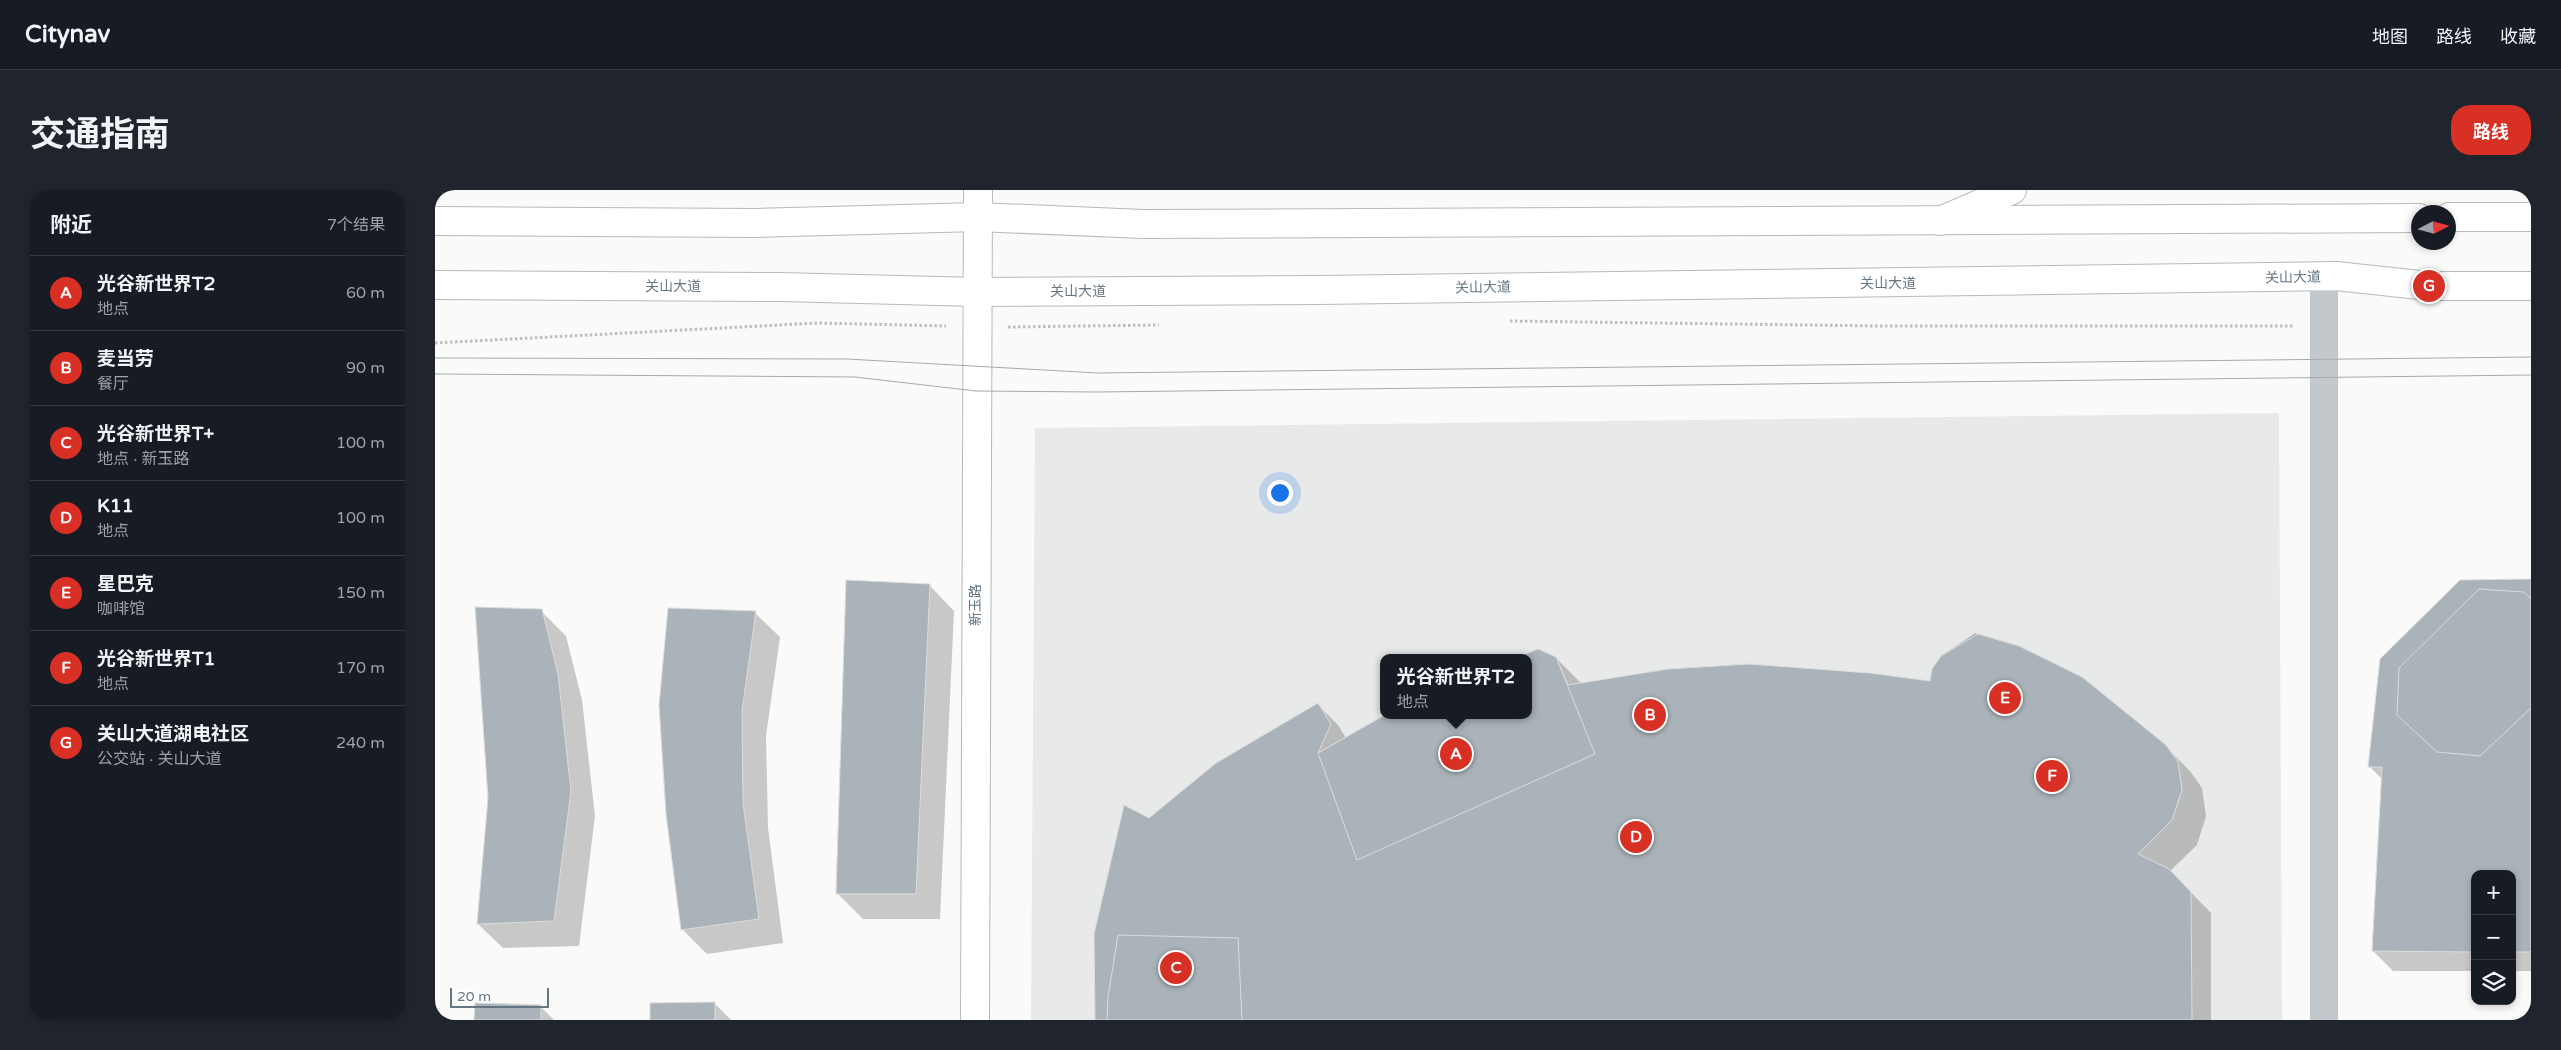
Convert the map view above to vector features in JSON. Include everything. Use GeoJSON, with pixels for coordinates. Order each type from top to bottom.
{"type":"FeatureCollection","features":[{"type":"Feature","properties":{"kind":"main road","name":"新玉路"},"geometry":{"type":"LineString","coordinates":[[975,1020],[978,190]]}},
{"type":"Feature","properties":{"kind":"main road"},"geometry":{"type":"LineString","coordinates":[[1940,221],[1994,190]]}},
{"type":"Feature","properties":{"kind":"main road"},"geometry":{"type":"LineString","coordinates":[[1940,221],[2012,190]]}},
{"type":"Feature","properties":{"kind":"main road"},"geometry":{"type":"LineString","coordinates":[[435,221],[755,223],[978,217],[1143,224],[2411,218]]}},
{"type":"Feature","properties":{"kind":"main road"},"geometry":{"type":"LineString","coordinates":[[2456,217],[2531,217]]}},
{"type":"Feature","properties":{"kind":"main road","name":"关山大道"},"geometry":{"type":"LineString","coordinates":[[435,285],[780,287],[978,292],[1308,290],[2324,277],[2429,286],[2531,286]]}},
{"type":"Feature","properties":{"kind":"street"},"geometry":{"type":"LineString","coordinates":[[2324,277],[2325,1020]]}},
{"type":"Feature","properties":{"kind":"path"},"geometry":{"type":"LineString","coordinates":[[1506,321],[1879,326],[2245,324],[2324,327]]}},
{"type":"Feature","properties":{"kind":"path"},"geometry":{"type":"LineString","coordinates":[[435,343],[819,323],[977,327],[1167,324]]}},
{"type":"Feature","properties":{"kind":"shaded area"},"geometry":{"type":"Polygon","coordinates":[[[2279,413],[2282,1020],[1031,1020],[1035,428],[2279,413]]]}},
{"type":"Feature","properties":{"kind":"building"},"geometry":{"type":"Polygon","coordinates":[[[2531,579],[2531,952],[2516,952],[2516,870],[2471,870],[2471,952],[2372,951],[2382,767],[2368,767],[2380,659],[2460,580],[2531,579]]]}},
{"type":"Feature","properties":{"kind":"building"},"geometry":{"type":"Polygon","coordinates":[[[846,580],[930,584],[916,894],[836,894],[846,580]]]}},
{"type":"Feature","properties":{"kind":"building"},"geometry":{"type":"Polygon","coordinates":[[[2479,589],[2524,592],[2531,599],[2531,708],[2480,756],[2437,752],[2397,715],[2399,668],[2479,589]]]}},
{"type":"Feature","properties":{"kind":"building"},"geometry":{"type":"Polygon","coordinates":[[[475,607],[542,609],[558,674],[571,791],[554,921],[477,924],[488,798],[475,607]]]}},
{"type":"Feature","properties":{"kind":"building"},"geometry":{"type":"Polygon","coordinates":[[[668,608],[756,611],[742,711],[743,803],[759,919],[681,930],[666,814],[659,705],[668,608]]]}},
{"type":"Feature","properties":{"kind":"building"},"geometry":{"type":"Polygon","coordinates":[[[1975,633],[2019,646],[2082,677],[2166,745],[2178,762],[2182,790],[2172,820],[2138,854],[2096,880],[2056,897],[2015,910],[1975,909],[1953,891],[1942,874],[1933,850],[1924,799],[1932,669],[1941,656],[1975,633]]]}},
{"type":"Feature","properties":{"kind":"building"},"geometry":{"type":"Polygon","coordinates":[[[1978,634],[2019,646],[2082,677],[2166,745],[2178,762],[2182,790],[2172,820],[2138,854],[2169,869],[2191,892],[2192,1020],[1095,1020],[1094,934],[1124,805],[1149,818],[1216,763],[1318,703],[1331,724],[1318,753],[1380,718],[1532,719],[1532,654],[1525,654],[1538,649],[1556,657],[1568,685],[1668,669],[1749,664],[1870,673],[1930,681],[1932,669],[1941,656],[1978,634]]]}},
{"type":"Feature","properties":{"kind":"building"},"geometry":{"type":"Polygon","coordinates":[[[1538,649],[1556,657],[1595,754],[1357,860],[1318,753],[1380,718],[1532,719],[1532,654],[1525,654],[1538,649]]]}},
{"type":"Feature","properties":{"kind":"building"},"geometry":{"type":"Polygon","coordinates":[[[1118,935],[1238,938],[1242,1020],[1107,1020],[1108,997],[1118,935]]]}},
{"type":"Feature","properties":{"kind":"building"},"geometry":{"type":"Polygon","coordinates":[[[715,1002],[715,1020],[650,1020],[650,1003],[715,1002]]]}},
{"type":"Feature","properties":{"kind":"building"},"geometry":{"type":"Polygon","coordinates":[[[475,1003],[541,1005],[541,1020],[474,1020],[475,1003]]]}},
{"type":"Feature","properties":{"kind":"tram line"},"geometry":{"type":"LineString","coordinates":[[435,358],[847,359],[1098,373],[2531,357]]}},
{"type":"Feature","properties":{"kind":"tram line"},"geometry":{"type":"LineString","coordinates":[[435,374],[855,377],[976,391],[1097,392],[2531,375]]}},
{"type":"Feature","properties":{"kind":"place","name":"关山大道湖电社区"},"geometry":{"type":"Point","coordinates":[2429,286]}},
{"type":"Feature","properties":{"kind":"place","name":"星巴克"},"geometry":{"type":"Point","coordinates":[2005,698]}},
{"type":"Feature","properties":{"kind":"place","name":"麦当劳"},"geometry":{"type":"Point","coordinates":[1650,715]}},
{"type":"Feature","properties":{"kind":"place","name":"光谷新世界T2"},"geometry":{"type":"Point","coordinates":[1456,754]}},
{"type":"Feature","properties":{"kind":"place","name":"光谷新世界T1"},"geometry":{"type":"Point","coordinates":[2052,776]}},
{"type":"Feature","properties":{"kind":"place","name":"K11"},"geometry":{"type":"Point","coordinates":[1636,837]}},
{"type":"Feature","properties":{"kind":"place","name":"光谷新世界T+"},"geometry":{"type":"Point","coordinates":[1176,968]}}]}
